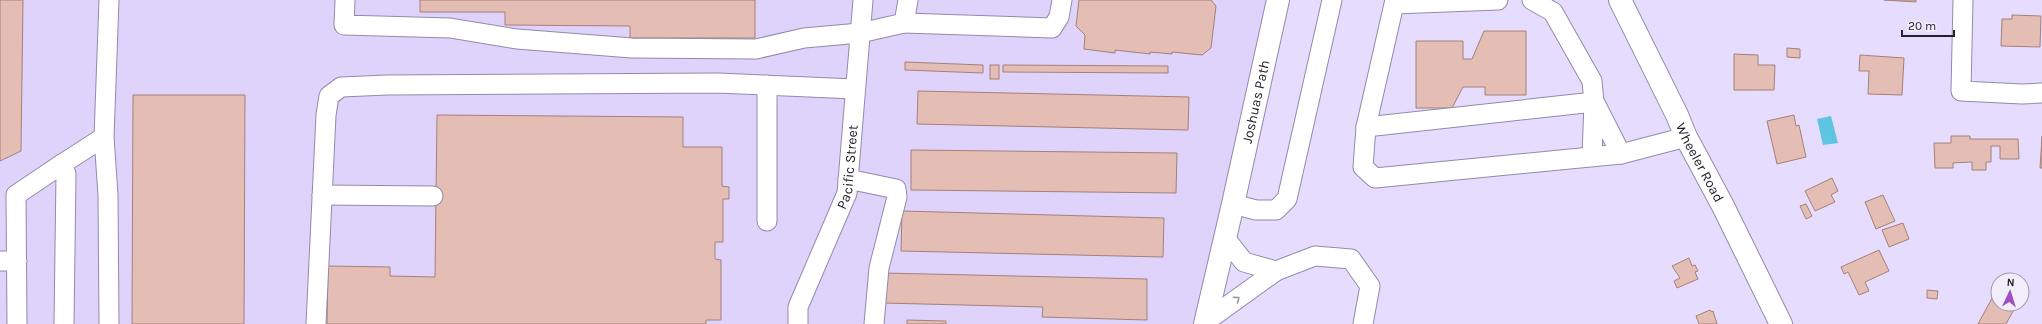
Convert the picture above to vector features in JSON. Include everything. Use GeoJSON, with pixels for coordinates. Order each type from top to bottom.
{"type":"FeatureCollection","features":[{"type":"Feature","properties":{"kind":"main road","name":"Joshuas Path"},"geometry":{"type":"LineString","coordinates":[[1205,323],[1278,0]]}},
{"type":"Feature","properties":{"kind":"main road","name":"Wheeler Road"},"geometry":{"type":"LineString","coordinates":[[1620,0],[1677,115],[1686,137],[1723,206],[1781,324]]}},
{"type":"Feature","properties":{"kind":"street"},"geometry":{"type":"LineString","coordinates":[[109,0],[104,137],[108,195],[109,324]]}},
{"type":"Feature","properties":{"kind":"street"},"geometry":{"type":"LineString","coordinates":[[345,0],[344,25],[450,28],[517,39],[632,48],[756,49],[804,38],[860,33],[904,23],[1052,28],[1059,18],[1062,0]]}},
{"type":"Feature","properties":{"kind":"street","name":"Pacific Street"},"geometry":{"type":"LineString","coordinates":[[798,324],[798,307],[847,193],[863,0]]}},
{"type":"Feature","properties":{"kind":"street"},"geometry":{"type":"LineString","coordinates":[[904,23],[908,0]]}},
{"type":"Feature","properties":{"kind":"street"},"geometry":{"type":"LineString","coordinates":[[1233,204],[1256,210],[1276,210],[1287,199],[1332,0]]}},
{"type":"Feature","properties":{"kind":"street"},"geometry":{"type":"LineString","coordinates":[[1498,0],[1394,4],[1366,127],[1363,167],[1375,178],[1621,154],[1686,137]]}},
{"type":"Feature","properties":{"kind":"street"},"geometry":{"type":"LineString","coordinates":[[1532,0],[1553,12],[1592,81],[1594,102],[1592,156]]}},
{"type":"Feature","properties":{"kind":"street"},"geometry":{"type":"LineString","coordinates":[[1963,0],[1961,92],[2022,94],[2042,93]]}},
{"type":"Feature","properties":{"kind":"street"},"geometry":{"type":"LineString","coordinates":[[316,324],[326,115],[329,96],[341,87],[387,85],[694,83],[855,89]]}},
{"type":"Feature","properties":{"kind":"street"},"geometry":{"type":"LineString","coordinates":[[767,85],[767,221]]}},
{"type":"Feature","properties":{"kind":"street"},"geometry":{"type":"LineString","coordinates":[[1366,127],[1594,102]]}},
{"type":"Feature","properties":{"kind":"street"},"geometry":{"type":"LineString","coordinates":[[1594,102],[1621,154]]}},
{"type":"Feature","properties":{"kind":"street"},"geometry":{"type":"LineString","coordinates":[[17,324],[8,261],[16,195],[104,137]]}},
{"type":"Feature","properties":{"kind":"street"},"geometry":{"type":"LineString","coordinates":[[62,164],[66,174],[64,324]]}},
{"type":"Feature","properties":{"kind":"street"},"geometry":{"type":"LineString","coordinates":[[848,179],[896,189],[897,197],[879,268],[874,324]]}},
{"type":"Feature","properties":{"kind":"street"},"geometry":{"type":"LineString","coordinates":[[322,195],[433,196]]}},
{"type":"Feature","properties":{"kind":"street"},"geometry":{"type":"LineString","coordinates":[[1225,238],[1244,262],[1276,271]]}},
{"type":"Feature","properties":{"kind":"street"},"geometry":{"type":"LineString","coordinates":[[1205,323],[1276,271],[1315,256],[1351,259],[1370,286],[1363,324]]}},
{"type":"Feature","properties":{"kind":"shaded area"},"geometry":{"type":"Polygon","coordinates":[[[0,0],[1273,0],[1202,324],[0,324],[0,0]]]}},
{"type":"Feature","properties":{"kind":"water"},"geometry":{"type":"Polygon","coordinates":[[[1831,116],[1838,143],[1823,145],[1817,119],[1831,116]]]}},
{"type":"Feature","properties":{"kind":"building"},"geometry":{"type":"Polygon","coordinates":[[[0,0],[23,0],[21,151],[0,161],[0,0]]]}},
{"type":"Feature","properties":{"kind":"building"},"geometry":{"type":"Polygon","coordinates":[[[420,0],[755,0],[755,38],[630,38],[630,26],[505,25],[505,12],[420,12],[420,0]]]}},
{"type":"Feature","properties":{"kind":"building"},"geometry":{"type":"Polygon","coordinates":[[[1079,0],[1211,0],[1216,6],[1211,48],[1202,55],[1172,52],[1172,54],[1150,52],[1150,54],[1115,50],[1115,53],[1084,49],[1085,35],[1076,26],[1079,0]]]}},
{"type":"Feature","properties":{"kind":"building"},"geometry":{"type":"Polygon","coordinates":[[[1884,0],[1916,0],[1916,2],[1884,0]]]}},
{"type":"Feature","properties":{"kind":"building"},"geometry":{"type":"Polygon","coordinates":[[[2012,15],[2041,16],[2040,47],[2001,46],[2002,19],[2012,19],[2012,15]]]}},
{"type":"Feature","properties":{"kind":"building"},"geometry":{"type":"Polygon","coordinates":[[[1484,31],[1526,31],[1526,95],[1485,95],[1485,87],[1463,87],[1452,108],[1416,108],[1416,41],[1463,41],[1463,59],[1472,59],[1484,31]]]}},
{"type":"Feature","properties":{"kind":"building"},"geometry":{"type":"Polygon","coordinates":[[[1787,48],[1800,49],[1800,58],[1787,57],[1787,48]]]}},
{"type":"Feature","properties":{"kind":"building"},"geometry":{"type":"Polygon","coordinates":[[[1734,54],[1758,55],[1758,65],[1775,65],[1774,90],[1734,90],[1734,54]]]}},
{"type":"Feature","properties":{"kind":"building"},"geometry":{"type":"Polygon","coordinates":[[[1860,55],[1904,58],[1902,95],[1868,94],[1869,71],[1859,71],[1860,55]]]}},
{"type":"Feature","properties":{"kind":"building"},"geometry":{"type":"Polygon","coordinates":[[[905,62],[983,65],[983,73],[905,70],[905,62]]]}},
{"type":"Feature","properties":{"kind":"building"},"geometry":{"type":"Polygon","coordinates":[[[990,65],[999,65],[999,79],[990,79],[990,65]]]}},
{"type":"Feature","properties":{"kind":"building"},"geometry":{"type":"Polygon","coordinates":[[[1003,65],[1168,66],[1168,73],[1003,72],[1003,65]]]}},
{"type":"Feature","properties":{"kind":"building"},"geometry":{"type":"Polygon","coordinates":[[[918,91],[1189,97],[1188,130],[917,124],[918,91]]]}},
{"type":"Feature","properties":{"kind":"building"},"geometry":{"type":"Polygon","coordinates":[[[133,95],[245,95],[244,324],[132,324],[133,95]]]}},
{"type":"Feature","properties":{"kind":"building"},"geometry":{"type":"Polygon","coordinates":[[[437,115],[683,117],[683,147],[722,147],[722,186],[729,187],[729,199],[723,199],[723,242],[715,242],[715,259],[721,260],[721,320],[706,320],[706,324],[327,324],[328,266],[390,267],[390,276],[435,277],[437,115]]]}},
{"type":"Feature","properties":{"kind":"building"},"geometry":{"type":"Polygon","coordinates":[[[1794,115],[1796,126],[1799,125],[1806,157],[1777,164],[1767,121],[1794,115]]]}},
{"type":"Feature","properties":{"kind":"building"},"geometry":{"type":"Polygon","coordinates":[[[1951,136],[1970,136],[1970,139],[2018,139],[2019,159],[2000,159],[2000,146],[1991,146],[1991,162],[1986,162],[1986,170],[1972,170],[1972,162],[1953,163],[1953,168],[1935,168],[1934,143],[1951,143],[1951,136]]]}},
{"type":"Feature","properties":{"kind":"building"},"geometry":{"type":"Polygon","coordinates":[[[2042,136],[2042,168],[2040,168],[2042,136]]]}},
{"type":"Feature","properties":{"kind":"building"},"geometry":{"type":"Polygon","coordinates":[[[911,150],[1177,153],[1176,193],[911,190],[911,150]]]}},
{"type":"Feature","properties":{"kind":"building"},"geometry":{"type":"Polygon","coordinates":[[[1832,178],[1838,191],[1831,195],[1835,202],[1815,211],[1805,191],[1832,178]]]}},
{"type":"Feature","properties":{"kind":"building"},"geometry":{"type":"Polygon","coordinates":[[[1883,195],[1895,221],[1876,229],[1865,202],[1883,195]]]}},
{"type":"Feature","properties":{"kind":"building"},"geometry":{"type":"Polygon","coordinates":[[[1806,204],[1812,216],[1806,219],[1800,206],[1806,204]]]}},
{"type":"Feature","properties":{"kind":"building"},"geometry":{"type":"Polygon","coordinates":[[[902,211],[1164,218],[1163,257],[901,251],[902,211]]]}},
{"type":"Feature","properties":{"kind":"building"},"geometry":{"type":"Polygon","coordinates":[[[1903,223],[1909,239],[1889,247],[1882,230],[1903,223]]]}},
{"type":"Feature","properties":{"kind":"building"},"geometry":{"type":"Polygon","coordinates":[[[1879,250],[1889,271],[1865,282],[1869,291],[1859,295],[1848,272],[1844,274],[1841,267],[1879,250]]]}},
{"type":"Feature","properties":{"kind":"building"},"geometry":{"type":"Polygon","coordinates":[[[1689,258],[1692,266],[1695,265],[1698,271],[1695,272],[1698,279],[1677,288],[1674,281],[1680,278],[1672,266],[1689,258]]]}},
{"type":"Feature","properties":{"kind":"building"},"geometry":{"type":"Polygon","coordinates":[[[883,273],[1147,279],[1147,320],[1042,317],[1043,307],[883,303],[883,273]]]}},
{"type":"Feature","properties":{"kind":"building"},"geometry":{"type":"Polygon","coordinates":[[[1927,290],[1938,291],[1937,299],[1927,298],[1927,290]]]}},
{"type":"Feature","properties":{"kind":"building"},"geometry":{"type":"Polygon","coordinates":[[[1990,302],[1990,312],[2013,312],[2006,324],[1978,324],[1990,302]]]}},
{"type":"Feature","properties":{"kind":"building"},"geometry":{"type":"Polygon","coordinates":[[[1710,310],[1712,312],[1713,311],[1717,324],[1699,324],[1696,316],[1710,310]]]}},
{"type":"Feature","properties":{"kind":"building"},"geometry":{"type":"Polygon","coordinates":[[[907,320],[946,321],[946,324],[907,324],[907,320]]]}}]}
